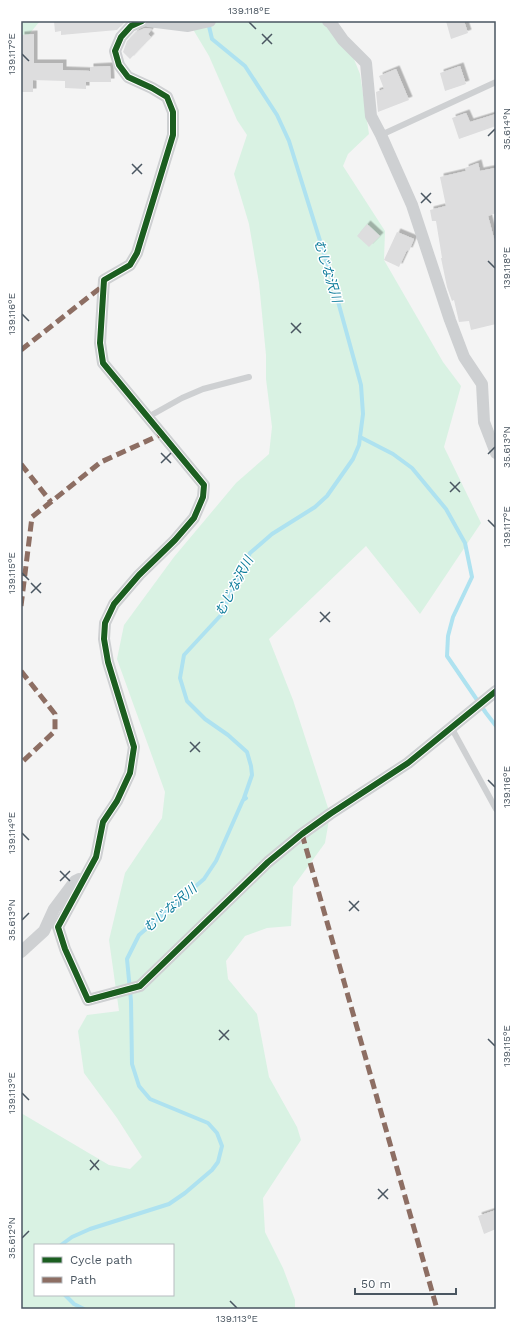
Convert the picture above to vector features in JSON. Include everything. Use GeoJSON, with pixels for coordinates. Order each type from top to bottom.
{"type":"FeatureCollection","features":[{"type":"Feature","properties":{"kind":"street"},"geometry":{"type":"LineString","coordinates":[[142,21],[131,26],[120,37],[115,51],[119,65],[128,77],[167,97],[173,112],[173,135],[137,253],[130,265],[104,280],[100,343],[103,363],[204,484],[203,497],[194,518],[175,540],[138,575],[114,604],[105,623],[104,639],[108,662],[134,747],[130,773],[117,801],[103,822],[96,857],[58,927],[65,949],[88,1000],[140,986],[268,862],[302,834],[330,814],[408,763],[496,691]]}},
{"type":"Feature","properties":{"kind":"street"},"geometry":{"type":"LineString","coordinates":[[148,21],[188,26],[210,21]]}},
{"type":"Feature","properties":{"kind":"street"},"geometry":{"type":"LineString","coordinates":[[328,21],[331,23],[342,40],[366,63],[371,116],[412,205],[450,320],[464,357],[482,384],[484,422],[496,454]]}},
{"type":"Feature","properties":{"kind":"street"},"geometry":{"type":"LineString","coordinates":[[21,952],[44,931],[54,909],[75,882],[86,874]]}},
{"type":"Feature","properties":{"kind":"lane"},"geometry":{"type":"LineString","coordinates":[[381,135],[496,82]]}},
{"type":"Feature","properties":{"kind":"lane"},"geometry":{"type":"LineString","coordinates":[[148,417],[182,398],[203,389],[250,377]]}},
{"type":"Feature","properties":{"kind":"lane"},"geometry":{"type":"LineString","coordinates":[[451,727],[496,809]]}},
{"type":"Feature","properties":{"kind":"green space"},"geometry":{"type":"Polygon","coordinates":[[[21,21],[40,21],[21,44],[21,21]]]}},
{"type":"Feature","properties":{"kind":"green space"},"geometry":{"type":"Polygon","coordinates":[[[188,21],[335,21],[341,27],[360,74],[369,134],[348,154],[343,166],[385,231],[384,260],[443,362],[461,386],[444,447],[481,523],[420,614],[366,546],[269,639],[293,700],[330,814],[325,843],[293,887],[291,926],[267,928],[245,936],[226,961],[228,979],[257,1014],[269,1077],[297,1127],[301,1140],[263,1198],[265,1232],[283,1268],[295,1300],[295,1309],[21,1309],[21,1113],[109,1165],[130,1169],[142,1157],[117,1118],[84,1073],[78,1031],[87,1015],[119,1011],[109,940],[125,873],[162,818],[165,792],[117,659],[124,625],[174,557],[236,483],[269,454],[272,427],[266,379],[266,355],[259,283],[249,224],[234,174],[247,135],[237,120],[209,56],[188,21]]]}},
{"type":"Feature","properties":{"kind":"building"},"geometry":{"type":"Polygon","coordinates":[[[54,21],[125,21],[117,30],[61,35],[61,31],[55,32],[54,21]]]}},
{"type":"Feature","properties":{"kind":"building"},"geometry":{"type":"Polygon","coordinates":[[[446,21],[464,21],[468,33],[451,39],[446,21]]]}},
{"type":"Feature","properties":{"kind":"building"},"geometry":{"type":"Polygon","coordinates":[[[145,28],[152,29],[148,34],[151,37],[130,59],[123,52],[127,41],[136,32],[145,28]]]}},
{"type":"Feature","properties":{"kind":"building"},"geometry":{"type":"Polygon","coordinates":[[[34,34],[34,63],[63,63],[63,70],[90,71],[90,67],[110,66],[111,82],[86,82],[86,89],[65,88],[65,81],[33,80],[33,92],[21,92],[21,35],[34,34]]]}},
{"type":"Feature","properties":{"kind":"building"},"geometry":{"type":"Polygon","coordinates":[[[460,66],[466,84],[445,91],[440,73],[460,66]]]}},
{"type":"Feature","properties":{"kind":"building"},"geometry":{"type":"Polygon","coordinates":[[[396,69],[409,100],[378,112],[376,92],[384,89],[379,76],[396,69]]]}},
{"type":"Feature","properties":{"kind":"building"},"geometry":{"type":"Polygon","coordinates":[[[466,113],[470,122],[496,114],[496,126],[459,139],[452,118],[466,113]]]}},
{"type":"Feature","properties":{"kind":"building"},"geometry":{"type":"Polygon","coordinates":[[[478,163],[480,171],[495,168],[496,174],[496,213],[488,216],[496,246],[496,324],[471,330],[469,321],[459,322],[454,300],[452,301],[447,287],[436,221],[432,221],[430,210],[446,206],[440,177],[466,171],[465,168],[478,163]]]}},
{"type":"Feature","properties":{"kind":"building"},"geometry":{"type":"Polygon","coordinates":[[[367,224],[380,236],[369,247],[357,236],[367,224]]]}},
{"type":"Feature","properties":{"kind":"building"},"geometry":{"type":"Polygon","coordinates":[[[397,232],[414,239],[409,251],[407,250],[399,267],[384,260],[397,232]]]}},
{"type":"Feature","properties":{"kind":"building"},"geometry":{"type":"Polygon","coordinates":[[[496,1210],[496,1229],[484,1234],[478,1216],[496,1210]]]}},
{"type":"Feature","properties":{"kind":"waterway","name":"むじな沢川"},"geometry":{"type":"LineString","coordinates":[[62,1244],[72,1237],[90,1229],[169,1204],[185,1193],[212,1170],[218,1162],[222,1146],[217,1133],[208,1123],[150,1099],[139,1086],[132,1064],[131,1001],[127,959],[139,935],[204,879],[216,861],[243,800],[246,798],[244,798],[252,775],[247,752],[228,735],[205,719],[187,701],[180,678],[184,655],[221,615],[250,553],[272,534],[315,507],[327,496],[353,459],[359,445],[363,414],[361,385],[331,276],[289,141],[277,115],[245,66],[212,39],[208,22]]}},
{"type":"Feature","properties":{"kind":"waterway"},"geometry":{"type":"LineString","coordinates":[[360,437],[393,454],[412,468],[446,509],[465,543],[472,577],[453,617],[448,636],[447,656],[496,726]]}},
{"type":"Feature","properties":{"kind":"waterway","name":"むじな沢川"},"geometry":{"type":"LineString","coordinates":[[66,1296],[74,1304],[84,1309]]}},
{"type":"Feature","properties":{"kind":"marked path"},"geometry":{"type":"LineString","coordinates":[[21,350],[104,285]]}},
{"type":"Feature","properties":{"kind":"marked path"},"geometry":{"type":"LineString","coordinates":[[21,606],[32,517],[101,462],[162,434]]}},
{"type":"Feature","properties":{"kind":"marked path"},"geometry":{"type":"LineString","coordinates":[[21,464],[51,502]]}},
{"type":"Feature","properties":{"kind":"marked path"},"geometry":{"type":"LineString","coordinates":[[21,671],[55,714],[55,731],[21,763]]}},
{"type":"Feature","properties":{"kind":"marked path"},"geometry":{"type":"LineString","coordinates":[[302,834],[437,1309]]}},
{"type":"Feature","properties":{"kind":"cycle path"},"geometry":{"type":"LineString","coordinates":[[142,21],[131,26],[121,37],[115,51],[119,65],[128,77],[167,97],[173,112],[173,135],[137,253],[130,265],[104,280],[100,343],[103,363],[204,485],[203,497],[194,518],[175,540],[139,575],[114,604],[105,623],[104,639],[108,662],[134,747],[130,773],[117,801],[103,822],[96,857],[58,927],[65,949],[88,1000],[140,986],[268,862],[302,834],[330,814],[408,763],[496,691]]}}]}
